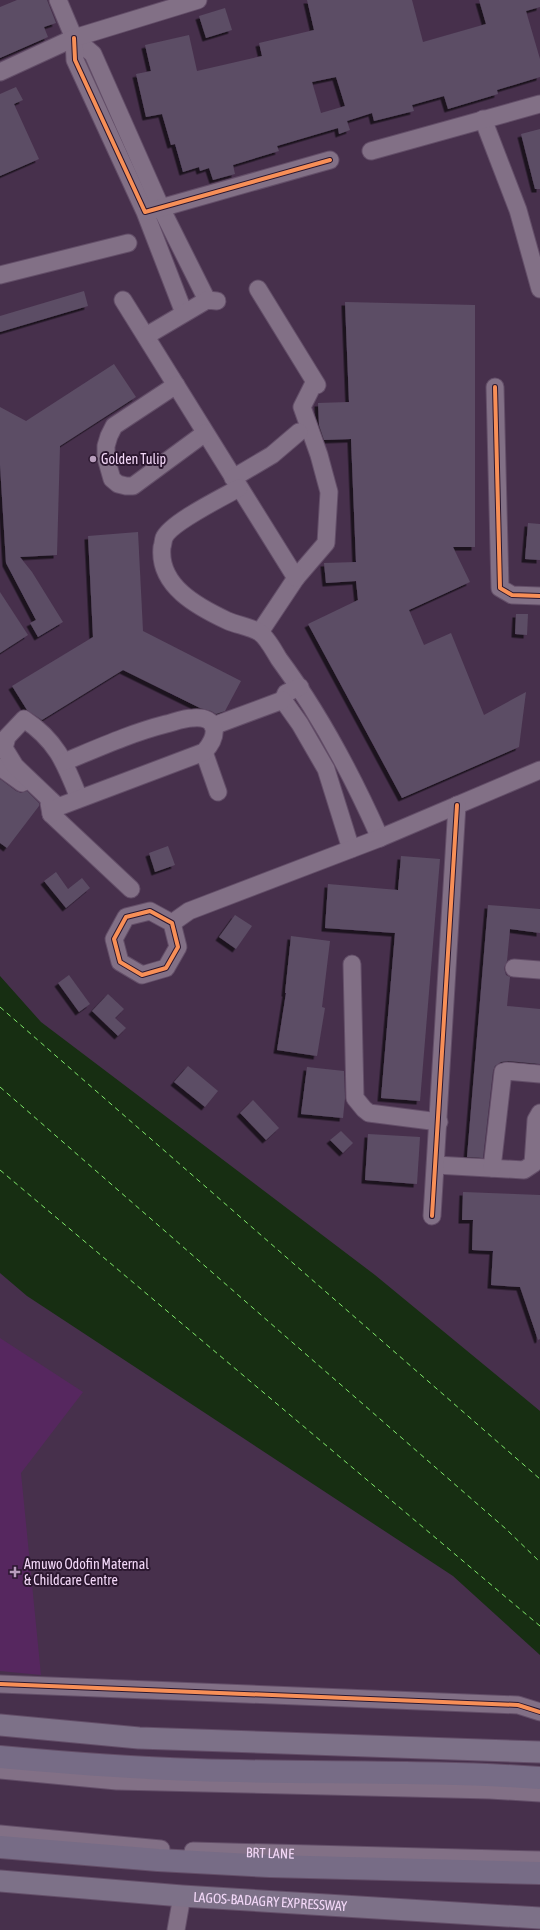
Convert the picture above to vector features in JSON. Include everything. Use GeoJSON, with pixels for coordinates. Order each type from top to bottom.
{"type":"FeatureCollection","features":[{"type":"Feature","properties":{"kind":"highway"},"geometry":{"type":"LineString","coordinates":[[0,1757],[96,1765],[195,1770],[474,1775],[540,1778]]}},
{"type":"Feature","properties":{"kind":"highway"},"geometry":{"type":"LineString","coordinates":[[0,1847],[158,1860],[263,1866],[540,1873]]}},
{"type":"Feature","properties":{"kind":"main road"},"geometry":{"type":"LineString","coordinates":[[0,1725],[139,1738],[540,1752]]}},
{"type":"Feature","properties":{"kind":"main road","name":"LAGOS-BADAGRY EXPRESSWAY"},"geometry":{"type":"LineString","coordinates":[[0,1881],[182,1896],[540,1918]]}},
{"type":"Feature","properties":{"kind":"street"},"geometry":{"type":"LineString","coordinates":[[58,0],[74,38],[75,60],[153,210],[212,301],[184,313],[146,336]]}},
{"type":"Feature","properties":{"kind":"street"},"geometry":{"type":"LineString","coordinates":[[0,72],[74,38],[198,0]]}},
{"type":"Feature","properties":{"kind":"street"},"geometry":{"type":"LineString","coordinates":[[371,151],[540,104]]}},
{"type":"Feature","properties":{"kind":"street"},"geometry":{"type":"LineString","coordinates":[[483,119],[518,210],[540,288]]}},
{"type":"Feature","properties":{"kind":"street"},"geometry":{"type":"LineString","coordinates":[[153,210],[330,160]]}},
{"type":"Feature","properties":{"kind":"street"},"geometry":{"type":"LineString","coordinates":[[153,210],[184,313]]}},
{"type":"Feature","properties":{"kind":"street"},"geometry":{"type":"LineString","coordinates":[[0,275],[128,243]]}},
{"type":"Feature","properties":{"kind":"street"},"geometry":{"type":"LineString","coordinates":[[258,289],[317,385],[313,385],[302,407],[319,455],[329,492],[326,544],[296,578],[260,632]]}},
{"type":"Feature","properties":{"kind":"street"},"geometry":{"type":"LineString","coordinates":[[124,300],[296,578]]}},
{"type":"Feature","properties":{"kind":"street"},"geometry":{"type":"LineString","coordinates":[[176,385],[114,426],[106,446],[106,458],[112,479],[118,484],[133,486],[205,433]]}},
{"type":"Feature","properties":{"kind":"street"},"geometry":{"type":"LineString","coordinates":[[495,388],[500,588],[512,595],[540,596]]}},
{"type":"Feature","properties":{"kind":"street"},"geometry":{"type":"LineString","coordinates":[[299,432],[236,483],[176,525],[164,538],[162,549],[167,576],[175,587],[202,607],[228,621],[260,632],[300,687],[354,779],[380,838]]}},
{"type":"Feature","properties":{"kind":"street"},"geometry":{"type":"LineString","coordinates":[[213,726],[283,700],[286,693],[300,687]]}},
{"type":"Feature","properties":{"kind":"street"},"geometry":{"type":"LineString","coordinates":[[283,700],[300,724],[326,769],[351,849]]}},
{"type":"Feature","properties":{"kind":"street"},"geometry":{"type":"LineString","coordinates":[[54,810],[79,798],[204,752],[212,743],[215,735],[213,726],[201,718],[183,720],[138,731],[64,762]]}},
{"type":"Feature","properties":{"kind":"street"},"geometry":{"type":"LineString","coordinates":[[79,798],[64,762],[41,731],[24,719],[7,737],[4,748],[15,766],[54,810],[132,889]]}},
{"type":"Feature","properties":{"kind":"street"},"geometry":{"type":"LineString","coordinates":[[204,752],[218,792]]}},
{"type":"Feature","properties":{"kind":"street"},"geometry":{"type":"LineString","coordinates":[[0,767],[51,804],[54,810]]}},
{"type":"Feature","properties":{"kind":"street"},"geometry":{"type":"LineString","coordinates":[[172,923],[189,911],[380,838],[540,770]]}},
{"type":"Feature","properties":{"kind":"street"},"geometry":{"type":"LineString","coordinates":[[432,1216],[439,1122],[457,806]]}},
{"type":"Feature","properties":{"kind":"street"},"geometry":{"type":"LineString","coordinates":[[352,964],[355,1098],[364,1110],[369,1113],[439,1122]]}},
{"type":"Feature","properties":{"kind":"street"},"geometry":{"type":"LineString","coordinates":[[514,968],[540,970]]}},
{"type":"Feature","properties":{"kind":"street"},"geometry":{"type":"LineString","coordinates":[[492,1168],[501,1077],[503,1072],[507,1071],[540,1074]]}},
{"type":"Feature","properties":{"kind":"street"},"geometry":{"type":"LineString","coordinates":[[436,1165],[524,1170],[533,1164],[536,1120],[540,1113]]}},
{"type":"Feature","properties":{"kind":"street"},"geometry":{"type":"LineString","coordinates":[[0,1684],[518,1705],[540,1712]]}},
{"type":"Feature","properties":{"kind":"street"},"geometry":{"type":"LineString","coordinates":[[0,1770],[117,1781],[490,1790],[540,1793]]}},
{"type":"Feature","properties":{"kind":"street","name":"BRT LANE"},"geometry":{"type":"LineString","coordinates":[[0,1834],[177,1851],[540,1860]]}},
{"type":"Feature","properties":{"kind":"street"},"geometry":{"type":"LineString","coordinates":[[176,1930],[182,1896]]}},
{"type":"Feature","properties":{"kind":"shaded area"},"geometry":{"type":"Polygon","coordinates":[[[0,976],[41,1022],[375,1275],[540,1411],[540,1655],[453,1576],[27,1296],[0,1273],[0,976]]]}},
{"type":"Feature","properties":{"kind":"shaded area","name":"Amuwo Odofin Maternal & Childcare Centre"},"geometry":{"type":"Polygon","coordinates":[[[0,1338],[83,1392],[21,1473],[41,1675],[0,1671],[0,1338]]]}},
{"type":"Feature","properties":{"kind":"building"},"geometry":{"type":"Polygon","coordinates":[[[17,0],[47,0],[56,23],[44,27],[48,37],[0,58],[0,7],[17,0]]]}},
{"type":"Feature","properties":{"kind":"building"},"geometry":{"type":"Polygon","coordinates":[[[307,0],[412,0],[423,42],[486,24],[479,0],[540,0],[540,7],[526,11],[540,59],[540,77],[497,90],[498,94],[448,109],[444,96],[412,105],[414,111],[374,121],[372,113],[347,121],[350,130],[339,134],[338,128],[277,146],[279,151],[233,165],[235,174],[213,180],[209,168],[200,171],[199,167],[183,172],[175,144],[171,145],[162,114],[146,117],[136,74],[151,71],[145,45],[189,35],[197,71],[262,56],[259,43],[314,30],[307,0]],[[336,77],[312,82],[321,113],[345,106],[336,77]]]}},
{"type":"Feature","properties":{"kind":"building"},"geometry":{"type":"Polygon","coordinates":[[[225,8],[232,30],[206,38],[199,16],[225,8]]]}},
{"type":"Feature","properties":{"kind":"building"},"geometry":{"type":"Polygon","coordinates":[[[16,87],[23,100],[14,104],[39,159],[0,176],[0,94],[16,87]]]}},
{"type":"Feature","properties":{"kind":"building"},"geometry":{"type":"Polygon","coordinates":[[[540,129],[540,189],[535,189],[521,134],[540,129]]]}},
{"type":"Feature","properties":{"kind":"building"},"geometry":{"type":"Polygon","coordinates":[[[84,291],[88,306],[0,332],[0,316],[84,291]]]}},
{"type":"Feature","properties":{"kind":"building"},"geometry":{"type":"Polygon","coordinates":[[[345,302],[475,305],[475,547],[453,547],[470,582],[409,610],[424,645],[451,633],[484,715],[526,692],[519,747],[402,798],[308,624],[358,600],[356,581],[326,583],[324,563],[356,562],[351,439],[324,440],[319,425],[318,403],[349,402],[345,302]]]}},
{"type":"Feature","properties":{"kind":"building"},"geometry":{"type":"Polygon","coordinates":[[[114,364],[136,397],[60,446],[57,555],[20,557],[32,572],[63,622],[38,637],[30,623],[36,620],[6,563],[0,465],[0,407],[26,421],[114,364]]]}},
{"type":"Feature","properties":{"kind":"building"},"geometry":{"type":"Polygon","coordinates":[[[528,523],[540,524],[540,560],[525,559],[528,523]]]}},
{"type":"Feature","properties":{"kind":"building"},"geometry":{"type":"Polygon","coordinates":[[[138,532],[143,631],[241,681],[225,711],[216,714],[200,708],[123,670],[42,720],[27,710],[12,686],[93,637],[88,536],[138,532]]]}},
{"type":"Feature","properties":{"kind":"building"},"geometry":{"type":"Polygon","coordinates":[[[0,592],[28,635],[0,653],[0,592]]]}},
{"type":"Feature","properties":{"kind":"building"},"geometry":{"type":"Polygon","coordinates":[[[516,614],[528,614],[527,635],[515,634],[516,614]]]}},
{"type":"Feature","properties":{"kind":"building"},"geometry":{"type":"Polygon","coordinates":[[[0,779],[16,791],[21,793],[27,791],[39,803],[39,806],[7,848],[0,843],[0,779]]]}},
{"type":"Feature","properties":{"kind":"building"},"geometry":{"type":"Polygon","coordinates":[[[168,846],[175,865],[155,872],[149,853],[168,846]]]}},
{"type":"Feature","properties":{"kind":"building"},"geometry":{"type":"Polygon","coordinates":[[[401,856],[440,859],[420,1101],[381,1098],[395,933],[325,928],[328,884],[398,890],[401,856]]]}},
{"type":"Feature","properties":{"kind":"building"},"geometry":{"type":"Polygon","coordinates":[[[56,872],[68,889],[82,878],[90,888],[66,908],[44,881],[56,872]]]}},
{"type":"Feature","properties":{"kind":"building"},"geometry":{"type":"Polygon","coordinates":[[[488,905],[540,909],[540,933],[510,929],[507,961],[504,968],[506,975],[510,977],[507,1006],[540,1009],[540,1064],[508,1061],[501,1062],[495,1066],[493,1071],[483,1158],[467,1157],[488,905]]]}},
{"type":"Feature","properties":{"kind":"building"},"geometry":{"type":"Polygon","coordinates":[[[235,915],[252,926],[236,949],[219,937],[235,915]]]}},
{"type":"Feature","properties":{"kind":"building"},"geometry":{"type":"Polygon","coordinates":[[[291,936],[330,941],[322,1007],[325,1008],[317,1056],[277,1050],[286,993],[291,936]]]}},
{"type":"Feature","properties":{"kind":"building"},"geometry":{"type":"Polygon","coordinates":[[[69,975],[90,1004],[79,1012],[58,983],[69,975]]]}},
{"type":"Feature","properties":{"kind":"building"},"geometry":{"type":"Polygon","coordinates":[[[108,994],[124,1009],[115,1018],[126,1028],[118,1036],[92,1011],[108,994]]]}},
{"type":"Feature","properties":{"kind":"building"},"geometry":{"type":"Polygon","coordinates":[[[188,1066],[218,1091],[205,1107],[174,1082],[188,1066]]]}},
{"type":"Feature","properties":{"kind":"building"},"geometry":{"type":"Polygon","coordinates":[[[307,1067],[344,1071],[345,1098],[343,1118],[301,1114],[307,1067]]]}},
{"type":"Feature","properties":{"kind":"building"},"geometry":{"type":"Polygon","coordinates":[[[253,1100],[279,1128],[266,1140],[240,1113],[253,1100]]]}},
{"type":"Feature","properties":{"kind":"building"},"geometry":{"type":"Polygon","coordinates":[[[341,1131],[353,1143],[343,1153],[330,1140],[341,1131]]]}},
{"type":"Feature","properties":{"kind":"building"},"geometry":{"type":"Polygon","coordinates":[[[368,1134],[420,1137],[417,1184],[365,1180],[368,1134]]]}},
{"type":"Feature","properties":{"kind":"building"},"geometry":{"type":"Polygon","coordinates":[[[463,1192],[540,1195],[540,1339],[538,1340],[520,1287],[491,1285],[493,1251],[472,1250],[473,1220],[462,1220],[463,1192]]]}},
{"type":"Feature","properties":{"kind":"ferry route"},"geometry":{"type":"LineString","coordinates":[[0,1007],[540,1479]]}},
{"type":"Feature","properties":{"kind":"ferry route"},"geometry":{"type":"LineString","coordinates":[[0,1087],[506,1529],[540,1562]]}},
{"type":"Feature","properties":{"kind":"ferry route"},"geometry":{"type":"LineString","coordinates":[[0,1170],[540,1626]]}},
{"type":"Feature","properties":{"kind":"cycle path"},"geometry":{"type":"LineString","coordinates":[[74,38],[75,60],[145,212],[330,160]]}},
{"type":"Feature","properties":{"kind":"cycle path"},"geometry":{"type":"LineString","coordinates":[[495,387],[500,588],[512,595],[540,596]]}},
{"type":"Feature","properties":{"kind":"cycle path"},"geometry":{"type":"LineString","coordinates":[[432,1216],[457,805]]}},
{"type":"Feature","properties":{"kind":"cycle path"},"geometry":{"type":"LineString","coordinates":[[150,911],[172,923],[178,947],[166,968],[142,975],[120,962],[114,939],[126,917],[150,911]]}},
{"type":"Feature","properties":{"kind":"cycle path"},"geometry":{"type":"LineString","coordinates":[[0,1684],[518,1705],[540,1712]]}},
{"type":"Feature","properties":{"kind":"place","name":"Golden Tulip"},"geometry":{"type":"Point","coordinates":[93,459]}},
{"type":"Feature","properties":{"kind":"place","name":"Amuwo Odofin Maternal & Childcare Centre"},"geometry":{"type":"Point","coordinates":[15,1572]}}]}
